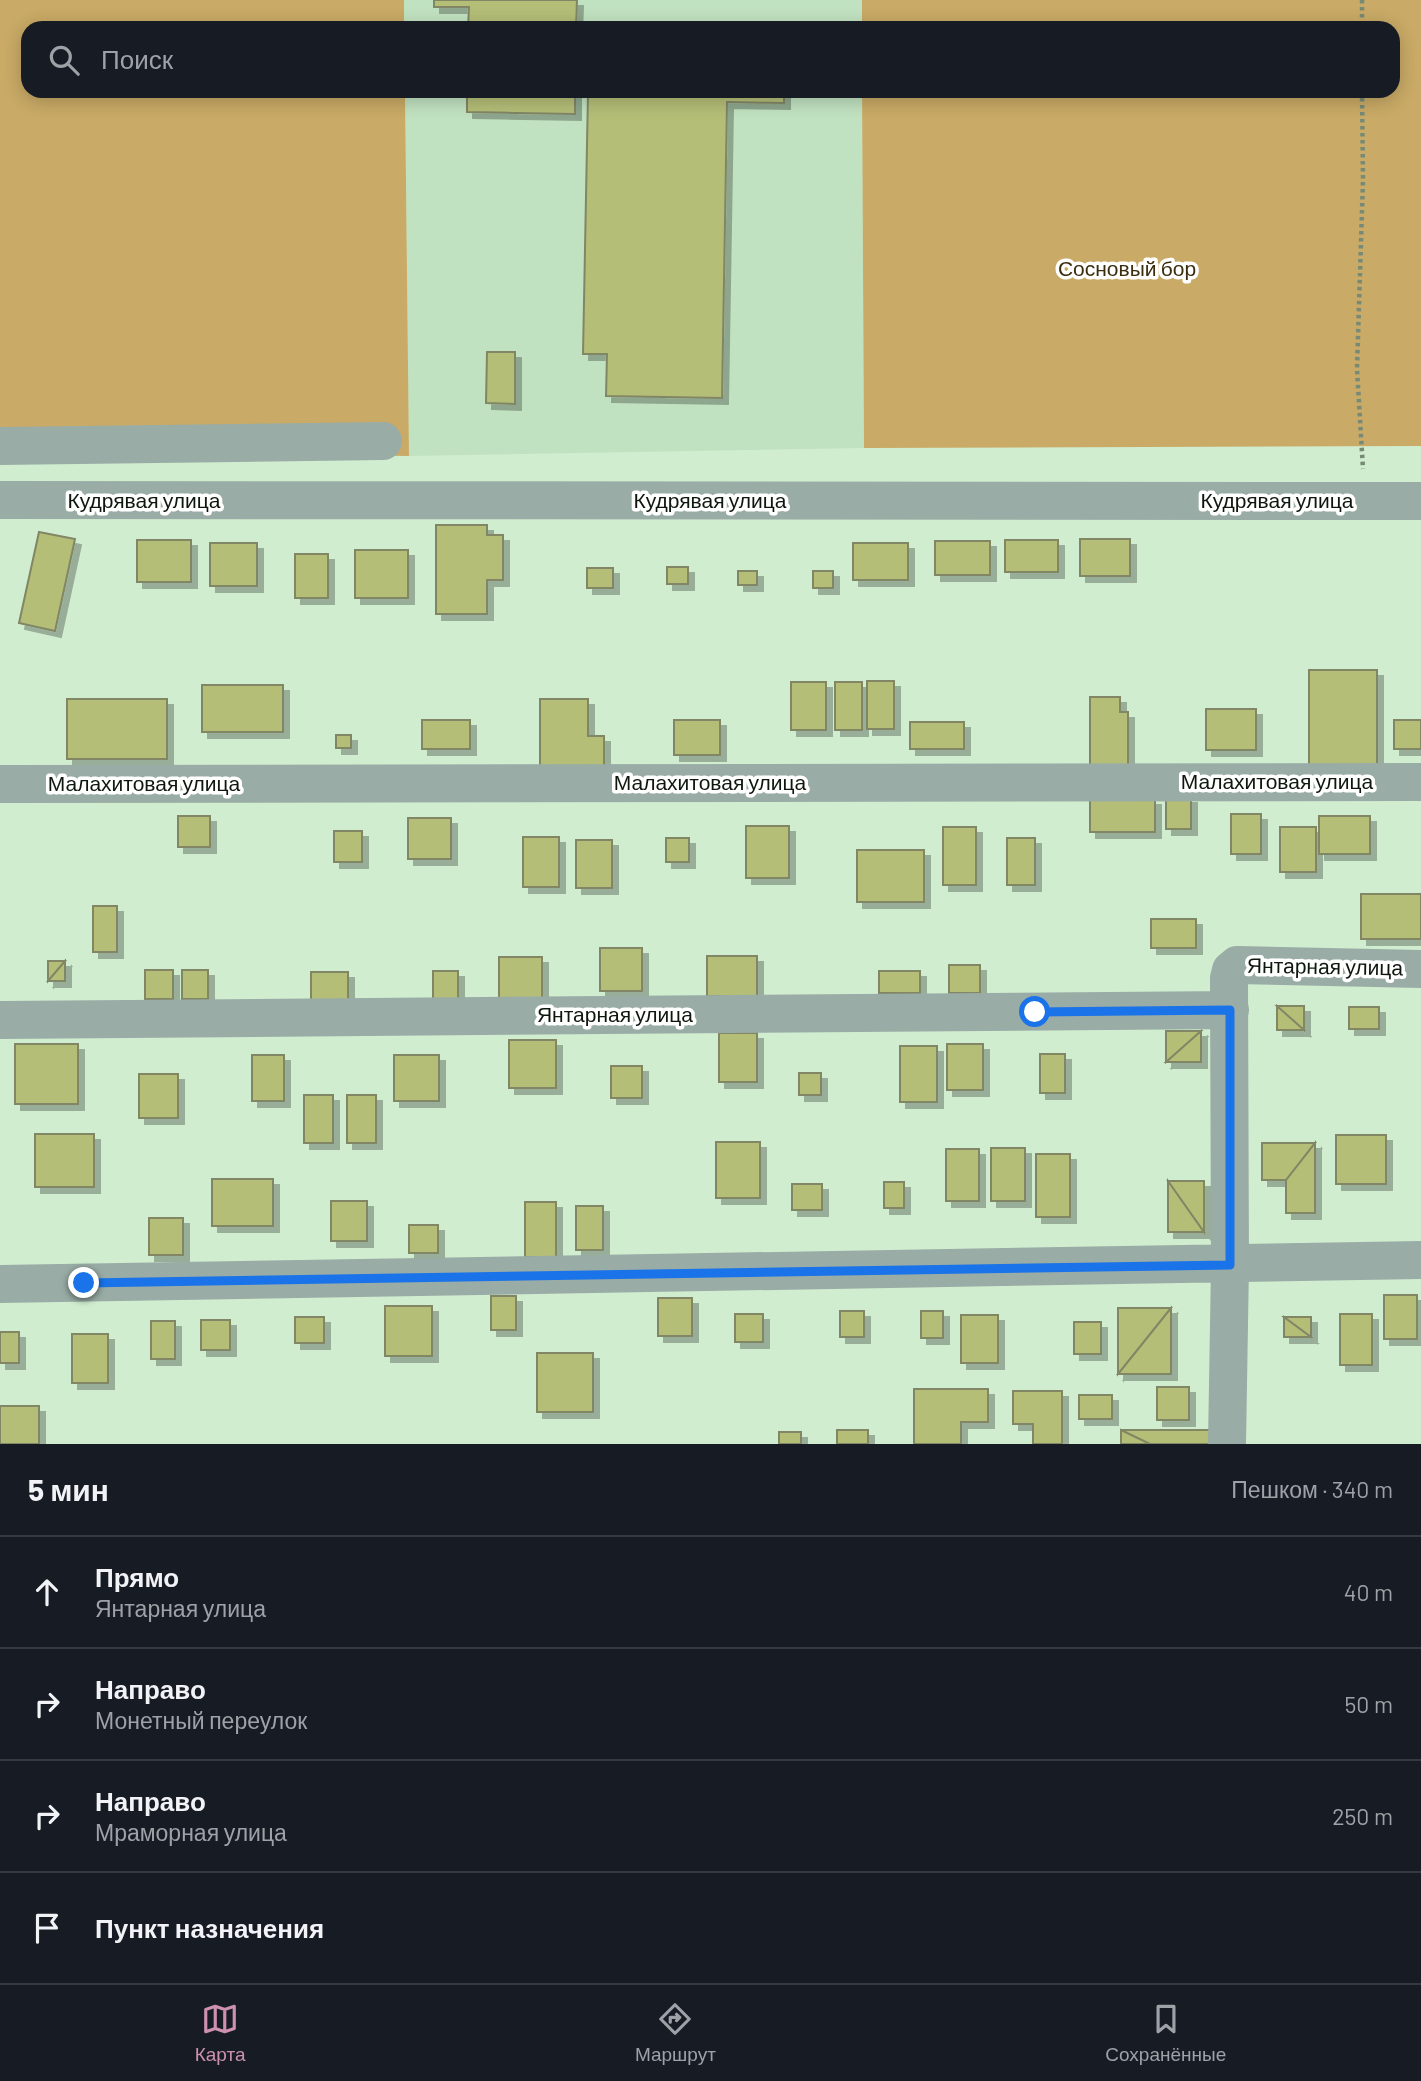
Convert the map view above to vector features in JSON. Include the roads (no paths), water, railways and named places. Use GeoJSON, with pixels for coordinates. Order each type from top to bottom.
{"type":"FeatureCollection","features":[{"type":"Feature","properties":{"kind":"street"},"geometry":{"type":"LineString","coordinates":[[0,446],[383,441]]}},
{"type":"Feature","properties":{"kind":"street","name":"Кудрявая улица"},"geometry":{"type":"LineString","coordinates":[[0,500],[1421,501]]}},
{"type":"Feature","properties":{"kind":"street","name":"Малахитовая улица"},"geometry":{"type":"LineString","coordinates":[[0,784],[1421,782]]}},
{"type":"Feature","properties":{"kind":"street","name":"Янтарная улица"},"geometry":{"type":"LineString","coordinates":[[0,1020],[1230,1010],[1229,978],[1231,970],[1237,965],[1421,969]]}},
{"type":"Feature","properties":{"kind":"street"},"geometry":{"type":"LineString","coordinates":[[1227,1444],[1230,1010]]}},
{"type":"Feature","properties":{"kind":"street"},"geometry":{"type":"LineString","coordinates":[[0,1284],[1421,1260]]}},
{"type":"Feature","properties":{"kind":"park label","name":"Сосновый бор"},"geometry":{"type":"Point","coordinates":[1127,269]}}]}
